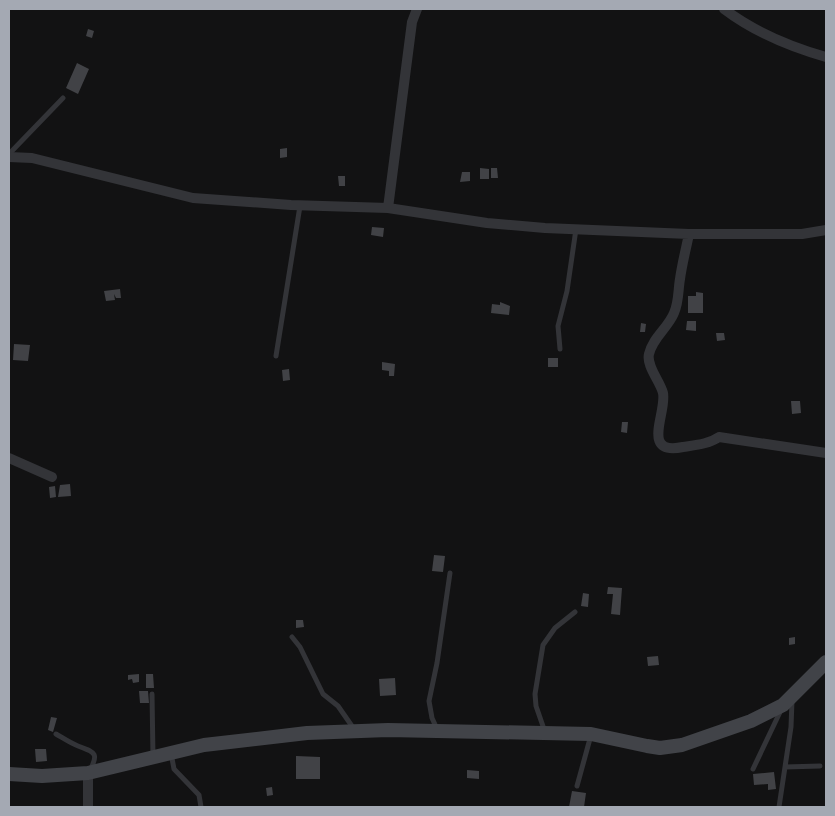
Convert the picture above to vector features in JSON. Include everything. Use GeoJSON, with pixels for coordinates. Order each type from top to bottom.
{"type":"FeatureCollection","features":[{"type":"Feature","properties":{"kind":"street"},"geometry":{"type":"LineString","coordinates":[[388,208],[412,22],[417,9]]}},
{"type":"Feature","properties":{"kind":"street"},"geometry":{"type":"LineString","coordinates":[[724,9],[736,18],[783,42],[826,57]]}},
{"type":"Feature","properties":{"kind":"street"},"geometry":{"type":"LineString","coordinates":[[9,155],[32,158],[193,198],[300,205],[388,208],[487,223],[576,229],[689,234],[802,234],[826,230]]}},
{"type":"Feature","properties":{"kind":"street"},"geometry":{"type":"LineString","coordinates":[[689,234],[677,306],[668,323],[655,339],[649,355],[650,365],[660,381],[664,398],[658,440],[669,448],[678,448],[713,441],[720,437],[826,453]]}},
{"type":"Feature","properties":{"kind":"street"},"geometry":{"type":"LineString","coordinates":[[9,458],[52,477]]}},
{"type":"Feature","properties":{"kind":"street"},"geometry":{"type":"LineString","coordinates":[[9,774],[42,776],[88,773],[213,744],[307,733],[439,731],[591,734],[660,748],[682,745],[751,721],[788,700],[826,662]]}},
{"type":"Feature","properties":{"kind":"street"},"geometry":{"type":"LineString","coordinates":[[88,773],[88,807]]}},
{"type":"Feature","properties":{"kind":"lane"},"geometry":{"type":"LineString","coordinates":[[9,155],[64,98]]}},
{"type":"Feature","properties":{"kind":"lane"},"geometry":{"type":"LineString","coordinates":[[276,356],[300,205]]}},
{"type":"Feature","properties":{"kind":"lane"},"geometry":{"type":"LineString","coordinates":[[560,349],[558,326],[567,291],[576,229]]}},
{"type":"Feature","properties":{"kind":"lane"},"geometry":{"type":"LineString","coordinates":[[439,731],[432,718],[429,701],[438,663],[450,573]]}},
{"type":"Feature","properties":{"kind":"lane"},"geometry":{"type":"LineString","coordinates":[[546,734],[536,706],[535,694],[543,645],[555,628],[576,612]]}},
{"type":"Feature","properties":{"kind":"lane"},"geometry":{"type":"LineString","coordinates":[[292,637],[300,647],[323,694],[338,706],[356,732]]}},
{"type":"Feature","properties":{"kind":"lane"},"geometry":{"type":"LineString","coordinates":[[152,694],[153,757]]}},
{"type":"Feature","properties":{"kind":"lane"},"geometry":{"type":"LineString","coordinates":[[779,807],[791,727],[788,700]]}},
{"type":"Feature","properties":{"kind":"lane"},"geometry":{"type":"LineString","coordinates":[[753,769],[788,700]]}},
{"type":"Feature","properties":{"kind":"lane"},"geometry":{"type":"LineString","coordinates":[[56,734],[77,746],[90,749],[94,754],[95,761],[88,773]]}},
{"type":"Feature","properties":{"kind":"lane"},"geometry":{"type":"LineString","coordinates":[[577,786],[591,734]]}},
{"type":"Feature","properties":{"kind":"lane"},"geometry":{"type":"LineString","coordinates":[[171,753],[174,769],[199,795],[201,807]]}},
{"type":"Feature","properties":{"kind":"lane"},"geometry":{"type":"LineString","coordinates":[[785,767],[820,766]]}},
{"type":"Feature","properties":{"kind":"building"},"geometry":{"type":"Polygon","coordinates":[[[88,29],[94,31],[92,38],[86,36],[88,29]]]}},
{"type":"Feature","properties":{"kind":"building"},"geometry":{"type":"Polygon","coordinates":[[[77,63],[89,69],[78,94],[66,88],[77,63]]]}},
{"type":"Feature","properties":{"kind":"building"},"geometry":{"type":"Polygon","coordinates":[[[287,148],[287,157],[280,158],[280,149],[287,148]]]}},
{"type":"Feature","properties":{"kind":"building"},"geometry":{"type":"Polygon","coordinates":[[[480,168],[489,169],[489,179],[480,179],[480,168]]]}},
{"type":"Feature","properties":{"kind":"building"},"geometry":{"type":"Polygon","coordinates":[[[491,168],[497,168],[498,178],[491,178],[491,168]]]}},
{"type":"Feature","properties":{"kind":"building"},"geometry":{"type":"Polygon","coordinates":[[[462,172],[470,172],[470,181],[460,182],[462,172]]]}},
{"type":"Feature","properties":{"kind":"building"},"geometry":{"type":"Polygon","coordinates":[[[338,176],[345,176],[345,186],[339,186],[338,176]]]}},
{"type":"Feature","properties":{"kind":"building"},"geometry":{"type":"Polygon","coordinates":[[[372,227],[384,228],[383,237],[371,235],[372,227]]]}},
{"type":"Feature","properties":{"kind":"building"},"geometry":{"type":"Polygon","coordinates":[[[120,289],[121,298],[116,298],[114,294],[115,300],[106,301],[104,291],[120,289]]]}},
{"type":"Feature","properties":{"kind":"building"},"geometry":{"type":"Polygon","coordinates":[[[696,292],[703,293],[703,313],[688,313],[688,296],[696,296],[696,292]]]}},
{"type":"Feature","properties":{"kind":"building"},"geometry":{"type":"Polygon","coordinates":[[[500,302],[510,306],[509,315],[491,313],[492,304],[500,305],[500,302]]]}},
{"type":"Feature","properties":{"kind":"building"},"geometry":{"type":"Polygon","coordinates":[[[687,321],[696,321],[696,331],[686,330],[687,321]]]}},
{"type":"Feature","properties":{"kind":"building"},"geometry":{"type":"Polygon","coordinates":[[[641,323],[646,324],[645,332],[640,332],[641,323]]]}},
{"type":"Feature","properties":{"kind":"building"},"geometry":{"type":"Polygon","coordinates":[[[716,333],[724,333],[725,340],[717,341],[716,333]]]}},
{"type":"Feature","properties":{"kind":"building"},"geometry":{"type":"Polygon","coordinates":[[[14,344],[30,345],[28,361],[13,360],[14,344]]]}},
{"type":"Feature","properties":{"kind":"building"},"geometry":{"type":"Polygon","coordinates":[[[548,358],[558,358],[558,367],[548,367],[548,358]]]}},
{"type":"Feature","properties":{"kind":"building"},"geometry":{"type":"Polygon","coordinates":[[[382,362],[395,364],[394,376],[389,376],[389,371],[382,370],[382,362]]]}},
{"type":"Feature","properties":{"kind":"building"},"geometry":{"type":"Polygon","coordinates":[[[289,369],[290,380],[283,381],[282,370],[289,369]]]}},
{"type":"Feature","properties":{"kind":"building"},"geometry":{"type":"Polygon","coordinates":[[[791,401],[800,401],[801,413],[792,414],[791,401]]]}},
{"type":"Feature","properties":{"kind":"building"},"geometry":{"type":"Polygon","coordinates":[[[622,422],[628,422],[627,433],[621,432],[622,422]]]}},
{"type":"Feature","properties":{"kind":"building"},"geometry":{"type":"Polygon","coordinates":[[[70,484],[71,496],[58,497],[60,485],[70,484]]]}},
{"type":"Feature","properties":{"kind":"building"},"geometry":{"type":"Polygon","coordinates":[[[55,486],[56,497],[50,498],[49,487],[55,486]]]}},
{"type":"Feature","properties":{"kind":"building"},"geometry":{"type":"Polygon","coordinates":[[[434,555],[445,556],[443,572],[432,571],[434,555]]]}},
{"type":"Feature","properties":{"kind":"building"},"geometry":{"type":"Polygon","coordinates":[[[608,587],[622,588],[620,615],[611,614],[613,594],[607,594],[608,587]]]}},
{"type":"Feature","properties":{"kind":"building"},"geometry":{"type":"Polygon","coordinates":[[[583,593],[589,594],[588,607],[581,606],[583,593]]]}},
{"type":"Feature","properties":{"kind":"building"},"geometry":{"type":"Polygon","coordinates":[[[296,620],[303,620],[304,627],[296,628],[296,620]]]}},
{"type":"Feature","properties":{"kind":"building"},"geometry":{"type":"Polygon","coordinates":[[[795,637],[795,644],[789,645],[789,638],[795,637]]]}},
{"type":"Feature","properties":{"kind":"building"},"geometry":{"type":"Polygon","coordinates":[[[658,656],[659,665],[648,666],[647,657],[658,656]]]}},
{"type":"Feature","properties":{"kind":"building"},"geometry":{"type":"Polygon","coordinates":[[[139,674],[139,682],[133,683],[132,679],[128,680],[128,675],[139,674]]]}},
{"type":"Feature","properties":{"kind":"building"},"geometry":{"type":"Polygon","coordinates":[[[146,674],[153,674],[154,688],[146,688],[146,674]]]}},
{"type":"Feature","properties":{"kind":"building"},"geometry":{"type":"Polygon","coordinates":[[[395,678],[396,695],[380,696],[379,679],[395,678]]]}},
{"type":"Feature","properties":{"kind":"building"},"geometry":{"type":"Polygon","coordinates":[[[139,691],[148,691],[149,703],[140,703],[139,691]]]}},
{"type":"Feature","properties":{"kind":"building"},"geometry":{"type":"Polygon","coordinates":[[[51,717],[57,718],[53,732],[48,730],[51,717]]]}},
{"type":"Feature","properties":{"kind":"building"},"geometry":{"type":"Polygon","coordinates":[[[35,749],[46,749],[47,761],[36,762],[35,749]]]}},
{"type":"Feature","properties":{"kind":"building"},"geometry":{"type":"Polygon","coordinates":[[[296,756],[320,757],[320,779],[296,779],[296,756]]]}},
{"type":"Feature","properties":{"kind":"building"},"geometry":{"type":"Polygon","coordinates":[[[467,770],[479,771],[479,779],[467,778],[467,770]]]}},
{"type":"Feature","properties":{"kind":"building"},"geometry":{"type":"Polygon","coordinates":[[[774,772],[776,789],[768,790],[768,784],[754,785],[753,774],[774,772]]]}},
{"type":"Feature","properties":{"kind":"building"},"geometry":{"type":"Polygon","coordinates":[[[272,787],[273,795],[267,796],[266,788],[272,787]]]}},
{"type":"Feature","properties":{"kind":"building"},"geometry":{"type":"Polygon","coordinates":[[[572,791],[586,793],[584,807],[569,807],[572,791]]]}}]}
